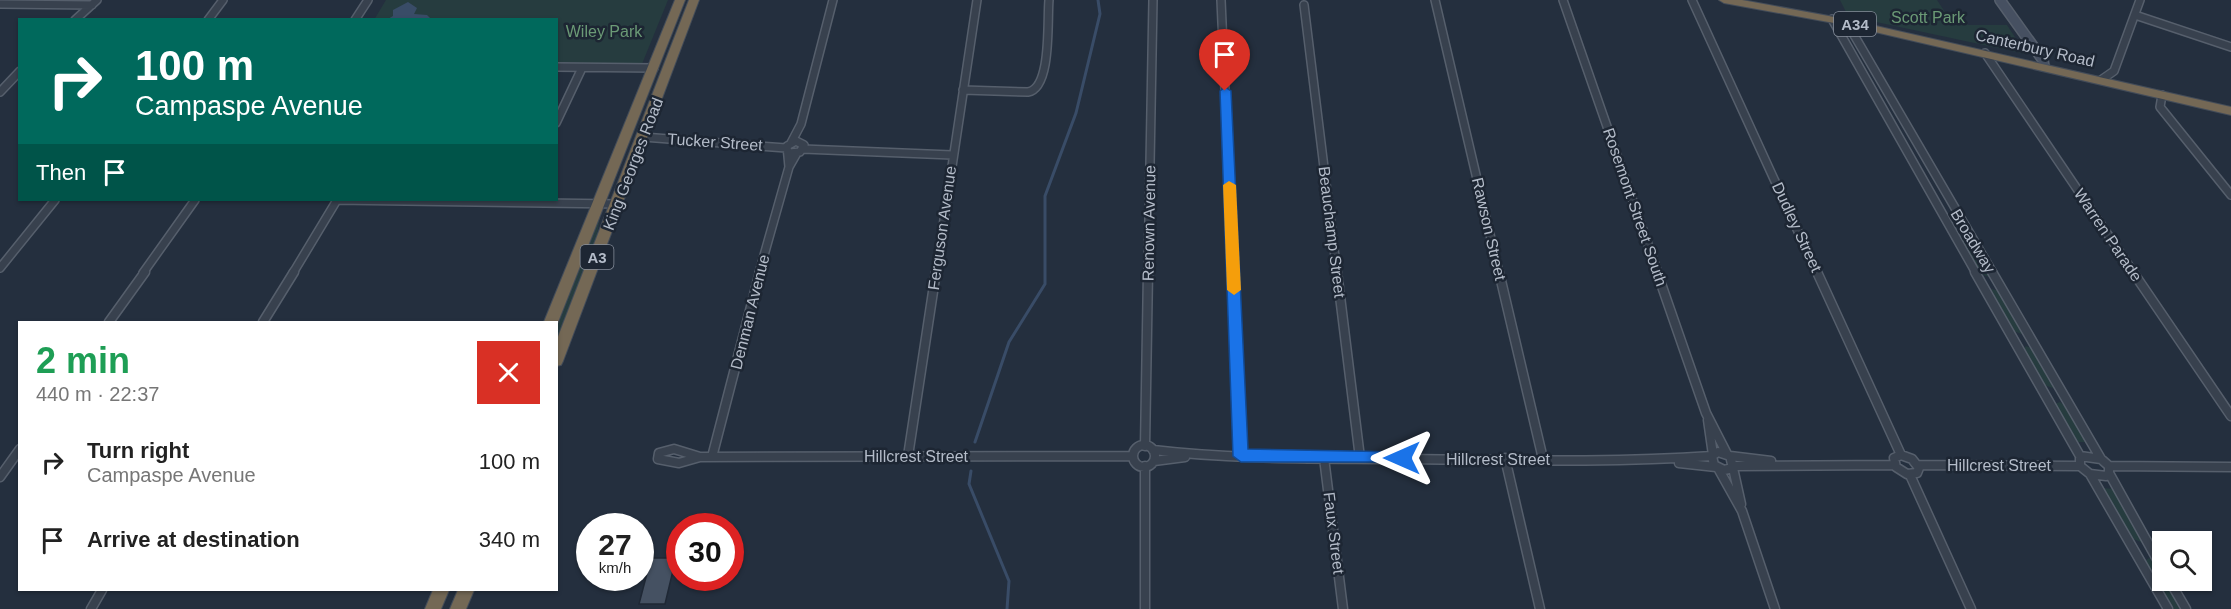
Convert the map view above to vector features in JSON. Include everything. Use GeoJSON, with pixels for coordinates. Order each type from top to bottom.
{"type":"FeatureCollection","features":[{"type":"Feature","properties":{"kind":"highway","name":"King Georges Road"},"geometry":{"type":"LineString","coordinates":[[551,321],[680,0]]}},
{"type":"Feature","properties":{"kind":"highway","name":"King Georges Road"},"geometry":{"type":"LineString","coordinates":[[558,356],[618,204],[694,0]]}},
{"type":"Feature","properties":{"kind":"highway","name":"Canterbury Road"},"geometry":{"type":"LineString","coordinates":[[1724,0],[1833,20],[2044,66],[2101,80],[2161,101],[2231,111]]}},
{"type":"Feature","properties":{"kind":"highway"},"geometry":{"type":"LineString","coordinates":[[433,609],[441,591]]}},
{"type":"Feature","properties":{"kind":"highway"},"geometry":{"type":"LineString","coordinates":[[458,609],[466,591]]}},
{"type":"Feature","properties":{"kind":"main road"},"geometry":{"type":"LineString","coordinates":[[2000,0],[2043,60],[2044,66]]}},
{"type":"Feature","properties":{"kind":"street"},"geometry":{"type":"LineString","coordinates":[[210,18],[223,0]]}},
{"type":"Feature","properties":{"kind":"street"},"geometry":{"type":"LineString","coordinates":[[356,18],[368,0]]}},
{"type":"Feature","properties":{"kind":"street","name":"Denman Avenue"},"geometry":{"type":"LineString","coordinates":[[712,457],[789,167],[793,164],[794,148],[833,0]]}},
{"type":"Feature","properties":{"kind":"street","name":"Ferguson Avenue"},"geometry":{"type":"LineString","coordinates":[[908,456],[977,0]]}},
{"type":"Feature","properties":{"kind":"street"},"geometry":{"type":"LineString","coordinates":[[963,90],[1028,92],[1038,88],[1041,84],[1048,45],[1046,33],[1049,0]]}},
{"type":"Feature","properties":{"kind":"street","name":"Renown Avenue"},"geometry":{"type":"LineString","coordinates":[[1149,448],[1153,0]]}},
{"type":"Feature","properties":{"kind":"street"},"geometry":{"type":"LineString","coordinates":[[1221,0],[1241,456]]}},
{"type":"Feature","properties":{"kind":"street","name":"Rawson Street"},"geometry":{"type":"LineString","coordinates":[[1435,0],[1543,459]]}},
{"type":"Feature","properties":{"kind":"street","name":"Rosemont Street South"},"geometry":{"type":"LineString","coordinates":[[1563,0],[1706,413],[1734,467]]}},
{"type":"Feature","properties":{"kind":"street","name":"Dudley Street"},"geometry":{"type":"LineString","coordinates":[[1692,0],[1901,455]]}},
{"type":"Feature","properties":{"kind":"street"},"geometry":{"type":"LineString","coordinates":[[2101,80],[2114,71],[2140,0]]}},
{"type":"Feature","properties":{"kind":"street"},"geometry":{"type":"LineString","coordinates":[[0,3],[94,3]]}},
{"type":"Feature","properties":{"kind":"street"},"geometry":{"type":"LineString","coordinates":[[77,18],[94,3]]}},
{"type":"Feature","properties":{"kind":"street","name":"Beauchamp Street"},"geometry":{"type":"LineString","coordinates":[[1304,5],[1360,458]]}},
{"type":"Feature","properties":{"kind":"street"},"geometry":{"type":"LineString","coordinates":[[2134,15],[2231,48]]}},
{"type":"Feature","properties":{"kind":"street","name":"Broadway"},"geometry":{"type":"LineString","coordinates":[[1833,20],[2080,461]]}},
{"type":"Feature","properties":{"kind":"street","name":"Broadway"},"geometry":{"type":"LineString","coordinates":[[1847,23],[2101,459]]}},
{"type":"Feature","properties":{"kind":"street","name":"Warren Parade"},"geometry":{"type":"LineString","coordinates":[[1985,53],[2231,416]]}},
{"type":"Feature","properties":{"kind":"street"},"geometry":{"type":"LineString","coordinates":[[558,68],[654,68]]}},
{"type":"Feature","properties":{"kind":"street"},"geometry":{"type":"LineString","coordinates":[[558,119],[582,68]]}},
{"type":"Feature","properties":{"kind":"street"},"geometry":{"type":"LineString","coordinates":[[0,92],[18,73]]}},
{"type":"Feature","properties":{"kind":"street"},"geometry":{"type":"LineString","coordinates":[[2161,101],[2231,195]]}},
{"type":"Feature","properties":{"kind":"street","name":"Tucker Street"},"geometry":{"type":"LineString","coordinates":[[643,136],[815,149],[823,152],[828,149],[952,154]]}},
{"type":"Feature","properties":{"kind":"street"},"geometry":{"type":"LineString","coordinates":[[0,267],[54,201]]}},
{"type":"Feature","properties":{"kind":"street"},"geometry":{"type":"LineString","coordinates":[[110,321],[194,201]]}},
{"type":"Feature","properties":{"kind":"street"},"geometry":{"type":"LineString","coordinates":[[264,321],[335,201]]}},
{"type":"Feature","properties":{"kind":"street"},"geometry":{"type":"LineString","coordinates":[[402,201],[618,204]]}},
{"type":"Feature","properties":{"kind":"street","name":"Rosemont Street South"},"geometry":{"type":"LineString","coordinates":[[1706,413],[1712,456],[1717,467]]}},
{"type":"Feature","properties":{"kind":"street"},"geometry":{"type":"LineString","coordinates":[[1145,609],[1149,464],[1156,455],[1149,448],[1135,449],[1132,456],[1138,464],[1149,464]]}},
{"type":"Feature","properties":{"kind":"street","name":"Hillcrest Street"},"geometry":{"type":"LineString","coordinates":[[1149,448],[1195,455],[1324,458],[1657,460],[1712,456],[1718,452],[1728,455]]}},
{"type":"Feature","properties":{"kind":"street"},"geometry":{"type":"LineString","coordinates":[[0,477],[18,452]]}},
{"type":"Feature","properties":{"kind":"street","name":"Hillcrest Street"},"geometry":{"type":"LineString","coordinates":[[1149,464],[1195,455]]}},
{"type":"Feature","properties":{"kind":"street"},"geometry":{"type":"LineString","coordinates":[[1728,455],[1800,464]]}},
{"type":"Feature","properties":{"kind":"street"},"geometry":{"type":"LineString","coordinates":[[1775,609],[1742,511],[1734,467],[1800,464],[1894,465],[1901,472],[1910,475],[1918,471],[1918,465],[1912,459],[1901,455],[1894,458],[1894,465]]}},
{"type":"Feature","properties":{"kind":"street","name":"Hillcrest Street"},"geometry":{"type":"LineString","coordinates":[[700,457],[1132,456]]}},
{"type":"Feature","properties":{"kind":"street","name":"Faux Street"},"geometry":{"type":"LineString","coordinates":[[1324,458],[1343,609]]}},
{"type":"Feature","properties":{"kind":"street"},"geometry":{"type":"LineString","coordinates":[[1505,459],[1540,609]]}},
{"type":"Feature","properties":{"kind":"street"},"geometry":{"type":"LineString","coordinates":[[2101,459],[2152,550]]}},
{"type":"Feature","properties":{"kind":"street","name":"Hillcrest Street"},"geometry":{"type":"LineString","coordinates":[[1918,465],[2101,459]]}},
{"type":"Feature","properties":{"kind":"street","name":"Hillcrest Street"},"geometry":{"type":"LineString","coordinates":[[1657,460],[1727,470],[1734,467]]}},
{"type":"Feature","properties":{"kind":"street"},"geometry":{"type":"LineString","coordinates":[[2080,461],[2090,474],[2168,609]]}},
{"type":"Feature","properties":{"kind":"street"},"geometry":{"type":"LineString","coordinates":[[1717,467],[1742,511]]}},
{"type":"Feature","properties":{"kind":"street"},"geometry":{"type":"LineString","coordinates":[[2090,474],[2102,476],[2109,470],[2231,467]]}},
{"type":"Feature","properties":{"kind":"street"},"geometry":{"type":"LineString","coordinates":[[1910,475],[1971,609]]}},
{"type":"Feature","properties":{"kind":"street"},"geometry":{"type":"LineString","coordinates":[[90,609],[101,591]]}},
{"type":"Feature","properties":{"kind":"street"},"geometry":{"type":"LineString","coordinates":[[2175,591],[2186,609]]}},
{"type":"Feature","properties":{"kind":"green space","name":"Wiley Park"},"geometry":{"type":"Polygon","coordinates":[[[386,0],[668,0],[642,64],[631,65],[558,62],[558,18],[375,18],[386,0]]]}},
{"type":"Feature","properties":{"kind":"green space","name":"Scott Park"},"geometry":{"type":"Polygon","coordinates":[[[1840,0],[1937,0],[1947,15],[1961,15],[1968,25],[2007,25],[2026,54],[1848,16],[1840,0]]]}},
{"type":"Feature","properties":{"kind":"green space"},"geometry":{"type":"Polygon","coordinates":[[[600,216],[597,236],[558,336],[558,321],[600,216]]]}},
{"type":"Feature","properties":{"kind":"green space"},"geometry":{"type":"Polygon","coordinates":[[[1963,236],[1969,238],[1989,277],[1981,274],[1960,238],[1963,236]]]}},
{"type":"Feature","properties":{"kind":"green space"},"geometry":{"type":"Polygon","coordinates":[[[1991,289],[2000,291],[2022,334],[2013,331],[1991,289]]]}},
{"type":"Feature","properties":{"kind":"green space"},"geometry":{"type":"Polygon","coordinates":[[[2026,346],[2033,349],[2054,385],[2053,388],[2044,385],[2024,349],[2026,346]]]}},
{"type":"Feature","properties":{"kind":"green space"},"geometry":{"type":"Polygon","coordinates":[[[2060,402],[2065,406],[2086,442],[2076,442],[2055,404],[2060,402]]]}},
{"type":"Feature","properties":{"kind":"green space"},"geometry":{"type":"Polygon","coordinates":[[[2102,488],[2114,489],[2141,538],[2141,542],[2131,538],[2102,488]]]}},
{"type":"Feature","properties":{"kind":"green space"},"geometry":{"type":"Polygon","coordinates":[[[2149,558],[2152,560],[2152,573],[2145,561],[2149,558]]]}},
{"type":"Feature","properties":{"kind":"green space"},"geometry":{"type":"Polygon","coordinates":[[[2162,591],[2172,591],[2182,609],[2172,609],[2162,591]]]}},
{"type":"Feature","properties":{"kind":"water"},"geometry":{"type":"Polygon","coordinates":[[[408,2],[417,8],[414,14],[427,15],[430,18],[390,18],[393,16],[393,10],[408,2]]]}},
{"type":"Feature","properties":{"kind":"building"},"geometry":{"type":"Polygon","coordinates":[[[654,558],[666,558],[666,591],[668,591],[665,604],[639,604],[642,591],[654,591],[654,558]]]}},
{"type":"Feature","properties":{"kind":"waterway"},"geometry":{"type":"LineString","coordinates":[[975,442],[1009,342],[1045,284],[1045,196],[1076,113],[1100,14],[1098,0]]}},
{"type":"Feature","properties":{"kind":"waterway"},"geometry":{"type":"LineString","coordinates":[[971,471],[969,484],[1009,581],[1007,609]]}},
{"type":"Feature","properties":{"kind":"slow traffic"},"geometry":{"type":"LineString","coordinates":[[1229,185],[1234,290]]}},
{"type":"Feature","properties":{"kind":"route"},"geometry":{"type":"LineString","coordinates":[[1225,91],[1241,456],[1402,458]]}}]}
